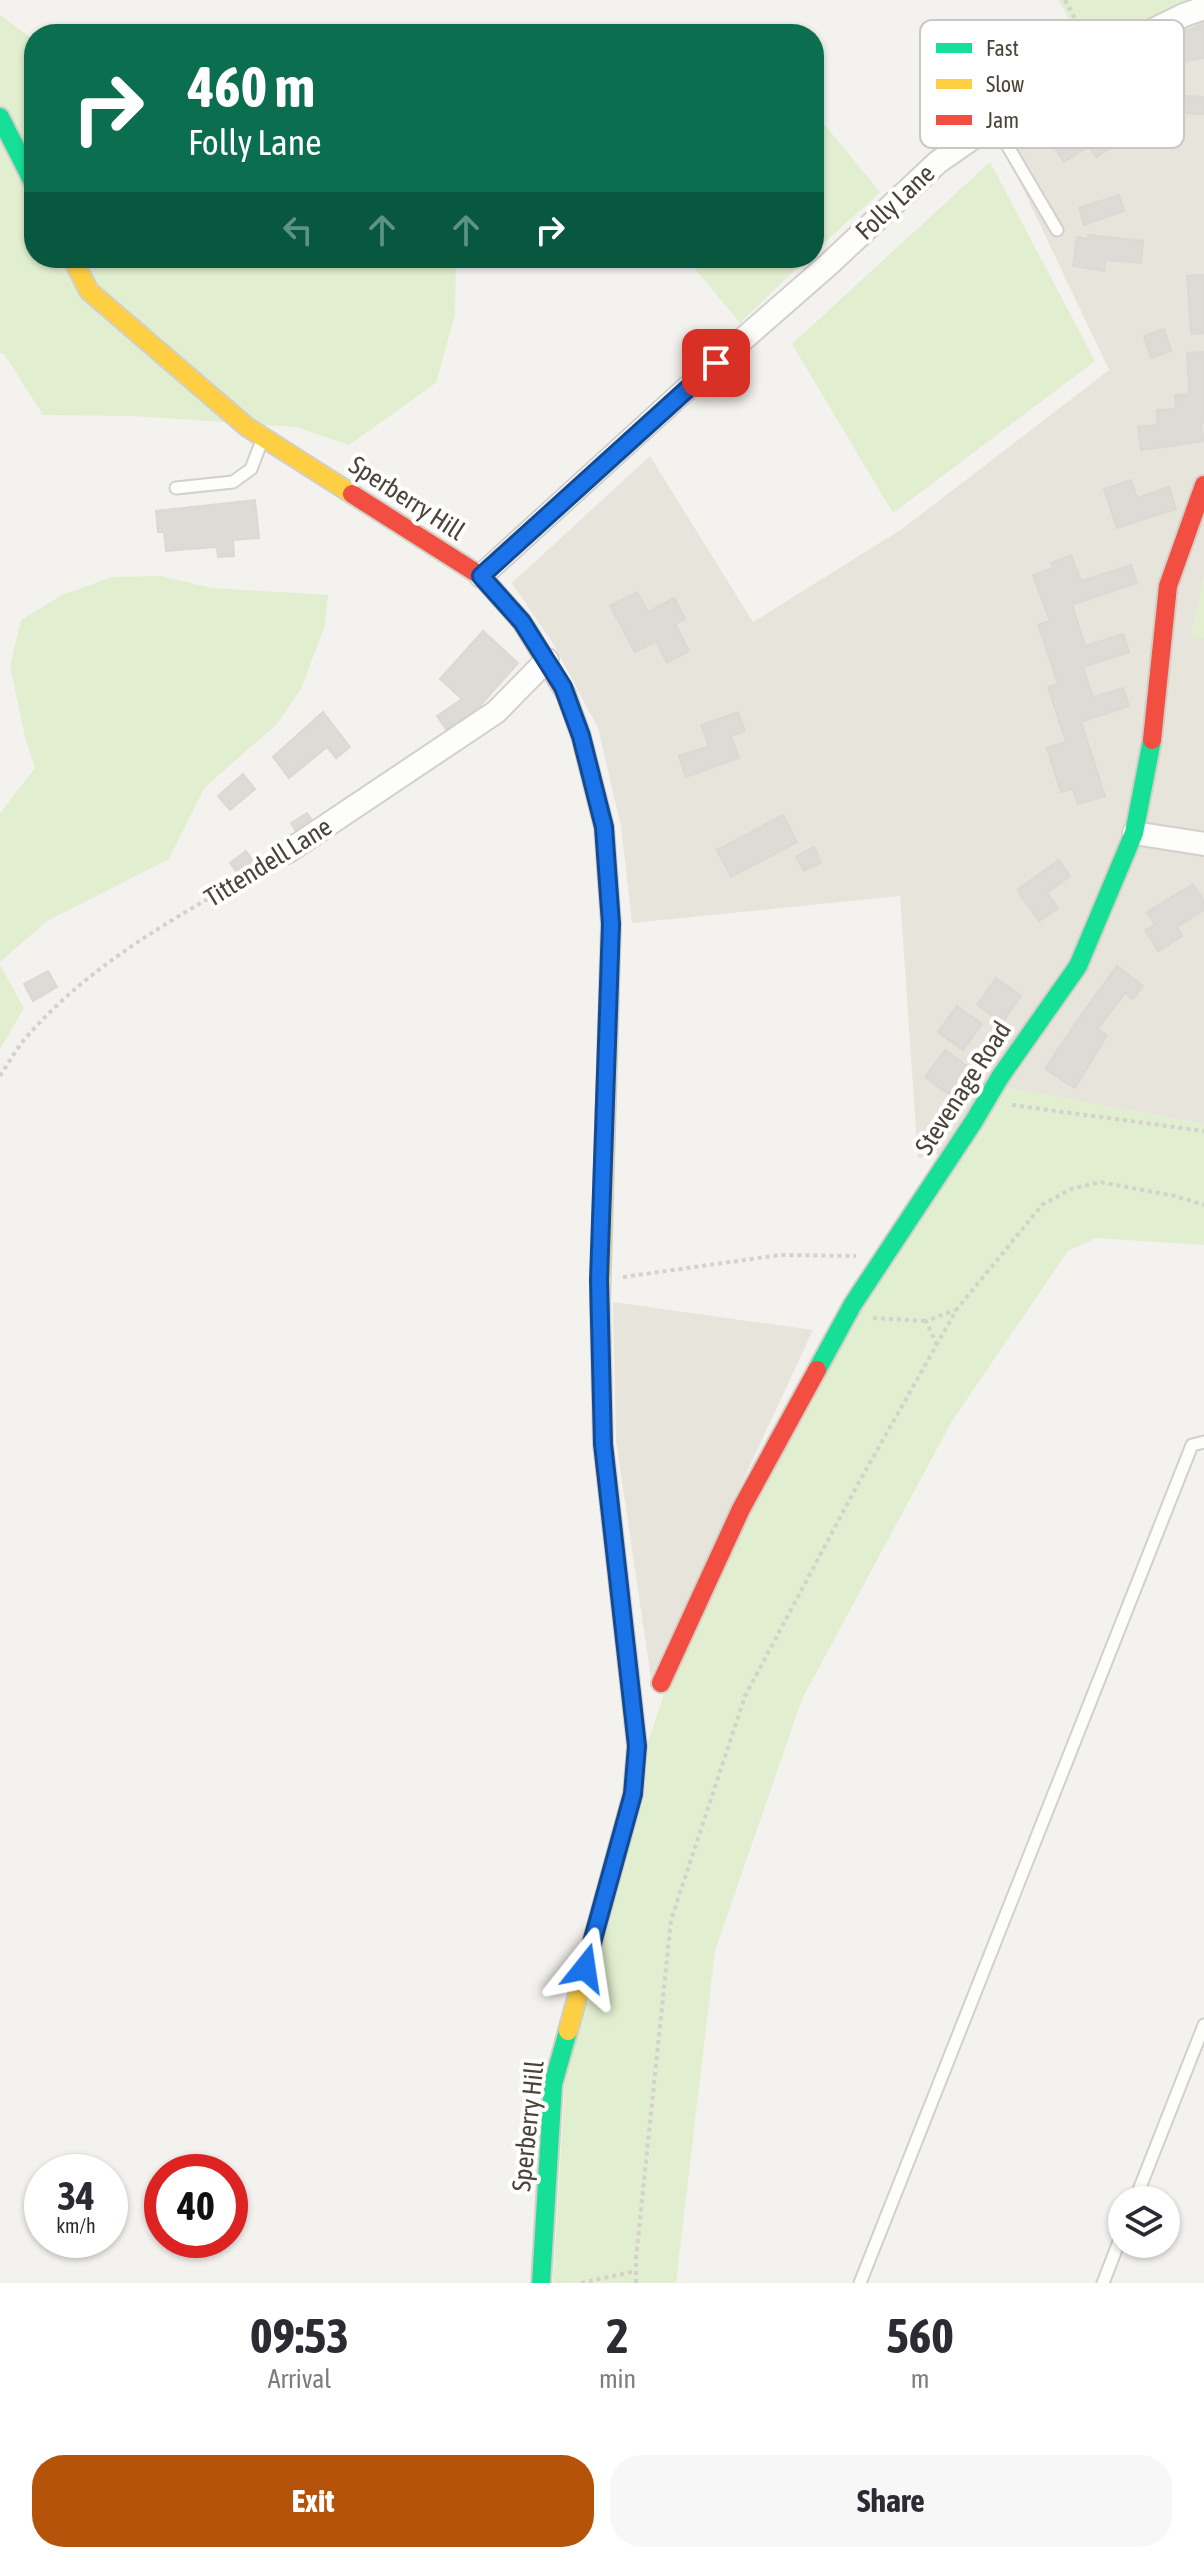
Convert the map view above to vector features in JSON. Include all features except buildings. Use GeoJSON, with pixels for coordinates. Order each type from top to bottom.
{"type":"FeatureCollection","features":[{"type":"Feature","properties":{"kind":"street","name":"Folly Lane"},"geometry":{"type":"LineString","coordinates":[[1174,20],[1204,8]]}},
{"type":"Feature","properties":{"kind":"street"},"geometry":{"type":"LineString","coordinates":[[0,117],[24,164]]}},
{"type":"Feature","properties":{"kind":"street","name":"Folly Lane"},"geometry":{"type":"LineString","coordinates":[[481,576],[828,265],[938,162],[958,148]]}},
{"type":"Feature","properties":{"kind":"street","name":"Sperberry Hill"},"geometry":{"type":"LineString","coordinates":[[77,268],[89,291],[247,427],[481,576],[522,622],[563,687],[581,736],[604,827],[611,924],[599,1280],[603,1444],[637,1746],[633,1794],[553,2084],[541,2283]]}},
{"type":"Feature","properties":{"kind":"street","name":"Stevenage Road"},"geometry":{"type":"LineString","coordinates":[[661,1683],[741,1509],[853,1304],[1000,1077],[1078,966],[1134,833],[1151,745],[1168,586],[1204,485]]}},
{"type":"Feature","properties":{"kind":"street","name":"Tittendell Lane"},"geometry":{"type":"LineString","coordinates":[[287,852],[496,712],[547,660]]}},
{"type":"Feature","properties":{"kind":"street"},"geometry":{"type":"LineString","coordinates":[[1134,833],[1204,844]]}},
{"type":"Feature","properties":{"kind":"lane"},"geometry":{"type":"LineString","coordinates":[[1009,148],[1057,230]]}},
{"type":"Feature","properties":{"kind":"lane"},"geometry":{"type":"LineString","coordinates":[[176,488],[233,482],[251,469],[264,437]]}},
{"type":"Feature","properties":{"kind":"lane"},"geometry":{"type":"LineString","coordinates":[[860,2283],[1192,1445],[1204,1442]]}},
{"type":"Feature","properties":{"kind":"lane"},"geometry":{"type":"LineString","coordinates":[[1141,2186],[1204,2025]]}},
{"type":"Feature","properties":{"kind":"lane"},"geometry":{"type":"LineString","coordinates":[[1103,2283],[1113,2258]]}},
{"type":"Feature","properties":{"kind":"path"},"geometry":{"type":"LineString","coordinates":[[1065,0],[1076,20]]}},
{"type":"Feature","properties":{"kind":"path","name":"Tittendell Lane"},"geometry":{"type":"LineString","coordinates":[[0,1076],[24,1040],[78,986],[135,942],[287,852]]}},
{"type":"Feature","properties":{"kind":"path"},"geometry":{"type":"LineString","coordinates":[[1000,1103],[1204,1131]]}},
{"type":"Feature","properties":{"kind":"path"},"geometry":{"type":"LineString","coordinates":[[636,2283],[669,1936],[676,1905],[745,1696],[859,1482],[957,1309],[1042,1205],[1071,1189],[1100,1182],[1175,1196],[1204,1205]]}},
{"type":"Feature","properties":{"kind":"path"},"geometry":{"type":"LineString","coordinates":[[599,1280],[780,1255],[883,1256]]}},
{"type":"Feature","properties":{"kind":"path"},"geometry":{"type":"LineString","coordinates":[[848,1318],[926,1321],[957,1309]]}},
{"type":"Feature","properties":{"kind":"path"},"geometry":{"type":"LineString","coordinates":[[926,1321],[937,1345]]}},
{"type":"Feature","properties":{"kind":"path"},"geometry":{"type":"LineString","coordinates":[[581,2283],[636,2271]]}},
{"type":"Feature","properties":{"kind":"shaded area"},"geometry":{"type":"Polygon","coordinates":[[[1204,17],[1204,578],[1191,635],[1204,638],[1204,1124],[1003,1087],[960,1151],[918,1158],[900,896],[632,923],[621,826],[598,728],[554,645],[512,583],[650,456],[753,622],[902,529],[1109,370],[1004,148],[1184,148],[1184,25],[1204,17]]]}},
{"type":"Feature","properties":{"kind":"shaded area"},"geometry":{"type":"Polygon","coordinates":[[[613,1302],[813,1330],[651,1678],[616,1440],[613,1302]]]}},
{"type":"Feature","properties":{"kind":"green space"},"geometry":{"type":"Polygon","coordinates":[[[1058,0],[1203,0],[1157,20],[1070,20],[1058,0]]]}},
{"type":"Feature","properties":{"kind":"green space"},"geometry":{"type":"Polygon","coordinates":[[[0,15],[24,33],[24,268],[456,268],[455,315],[436,383],[349,445],[296,427],[134,416],[43,415],[4,354],[0,353],[0,15]]]}},
{"type":"Feature","properties":{"kind":"green space"},"geometry":{"type":"Polygon","coordinates":[[[824,124],[880,192],[824,243],[824,124]]]}},
{"type":"Feature","properties":{"kind":"green space"},"geometry":{"type":"Polygon","coordinates":[[[990,162],[1095,361],[893,513],[792,344],[990,162]]]}},
{"type":"Feature","properties":{"kind":"green space"},"geometry":{"type":"Polygon","coordinates":[[[694,268],[797,268],[740,323],[694,268]]]}},
{"type":"Feature","properties":{"kind":"green space"},"geometry":{"type":"Polygon","coordinates":[[[161,576],[212,588],[328,595],[325,625],[301,689],[277,724],[205,787],[169,859],[47,921],[0,962],[0,813],[35,768],[10,666],[21,620],[62,595],[112,577],[161,576]]]}},
{"type":"Feature","properties":{"kind":"green space"},"geometry":{"type":"Polygon","coordinates":[[[1204,578],[1204,638],[1191,635],[1204,578]]]}},
{"type":"Feature","properties":{"kind":"green space"},"geometry":{"type":"Polygon","coordinates":[[[0,965],[24,1008],[0,1049],[0,965]]]}},
{"type":"Feature","properties":{"kind":"green space"},"geometry":{"type":"Polygon","coordinates":[[[1003,1087],[1204,1124],[1204,1245],[1096,1238],[1068,1251],[952,1421],[802,1699],[715,1951],[676,2283],[553,2283],[565,2083],[646,1748],[664,1694],[748,1512],[851,1327],[1003,1087]]]}},
{"type":"Feature","properties":{"kind":"traffic: fast"},"geometry":{"type":"LineString","coordinates":[[0,117],[24,164]]}},
{"type":"Feature","properties":{"kind":"traffic: fast"},"geometry":{"type":"LineString","coordinates":[[817,1370],[853,1304],[1000,1077],[1078,966],[1134,833],[1152,740]]}},
{"type":"Feature","properties":{"kind":"traffic: fast"},"geometry":{"type":"LineString","coordinates":[[600,1302],[603,1444],[628,1665]]}},
{"type":"Feature","properties":{"kind":"traffic: fast"},"geometry":{"type":"LineString","coordinates":[[541,2283],[553,2084],[568,2031]]}},
{"type":"Feature","properties":{"kind":"traffic: slow"},"geometry":{"type":"LineString","coordinates":[[77,268],[89,291],[247,427],[352,494]]}},
{"type":"Feature","properties":{"kind":"traffic: slow"},"geometry":{"type":"LineString","coordinates":[[566,694],[581,736],[604,827],[611,924],[600,1302]]}},
{"type":"Feature","properties":{"kind":"traffic: slow"},"geometry":{"type":"LineString","coordinates":[[568,2031],[633,1794],[637,1746],[628,1665]]}},
{"type":"Feature","properties":{"kind":"traffic: jam"},"geometry":{"type":"LineString","coordinates":[[1152,740],[1168,586],[1204,485]]}},
{"type":"Feature","properties":{"kind":"traffic: jam"},"geometry":{"type":"LineString","coordinates":[[352,494],[481,576],[522,622],[566,694]]}},
{"type":"Feature","properties":{"kind":"traffic: jam"},"geometry":{"type":"LineString","coordinates":[[661,1683],[741,1509],[817,1370]]}},
{"type":"Feature","properties":{"kind":"route"},"geometry":{"type":"LineString","coordinates":[[585,1968],[633,1794],[637,1746],[603,1444],[599,1280],[611,924],[604,827],[581,736],[563,687],[522,622],[481,576],[716,363]]}}]}
